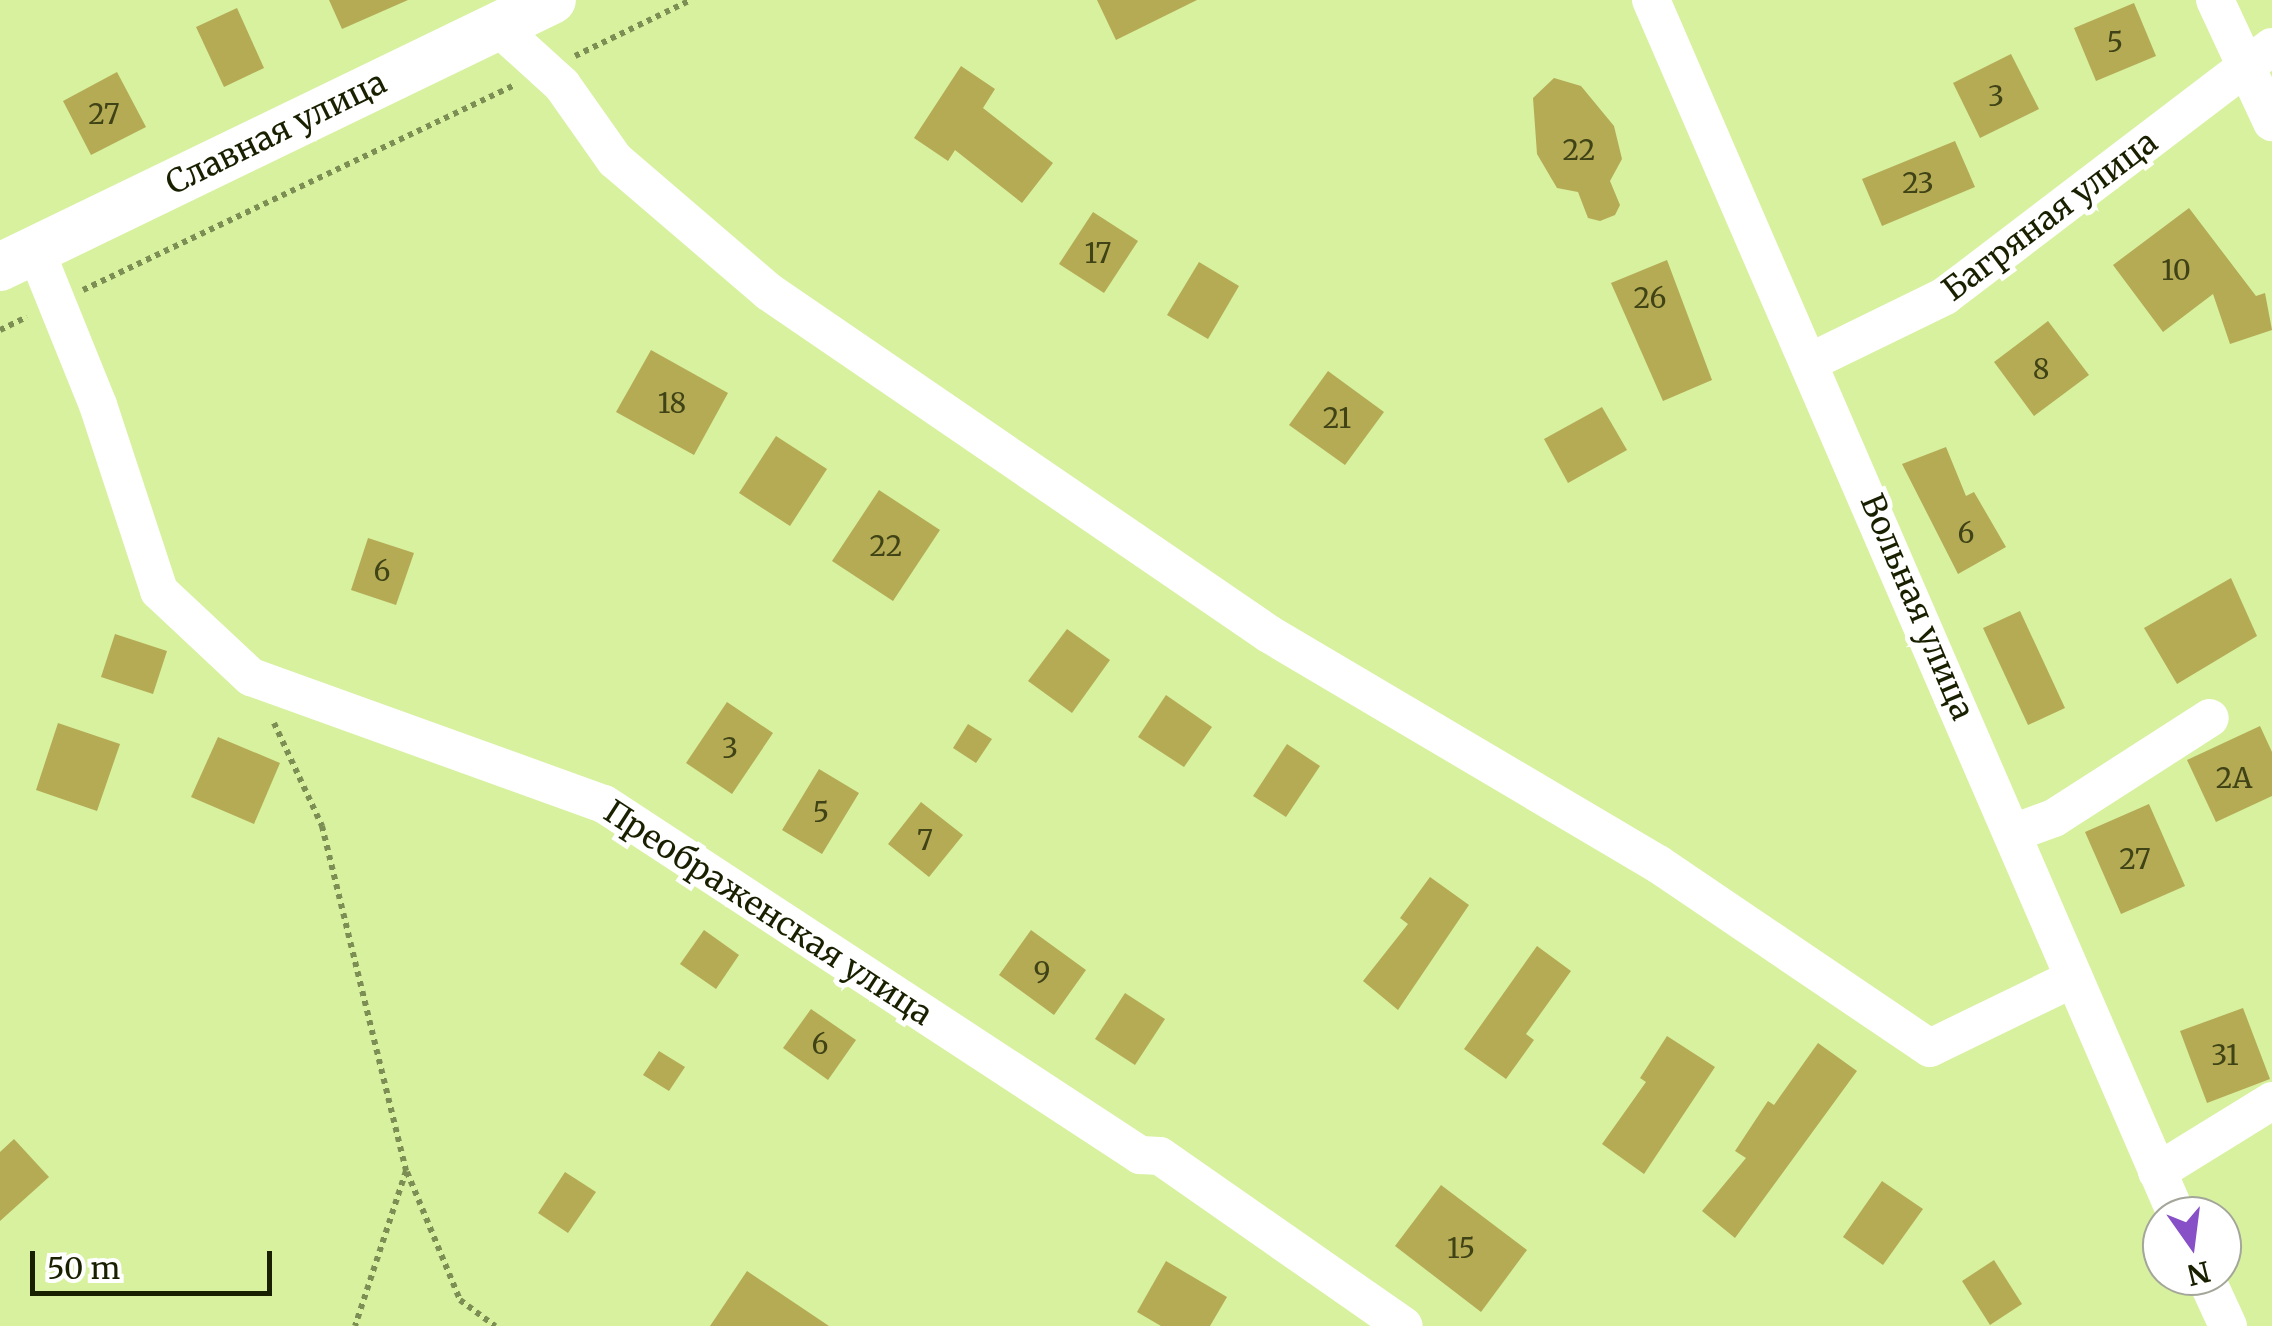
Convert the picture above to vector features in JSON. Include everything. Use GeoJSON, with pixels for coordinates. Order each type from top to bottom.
{"type":"FeatureCollection","features":[{"type":"Feature","properties":{"kind":"street","name":"Вольная улица"},"geometry":{"type":"LineString","coordinates":[[1650,0],[1812,361],[2168,1196]]}},
{"type":"Feature","properties":{"kind":"street"},"geometry":{"type":"LineString","coordinates":[[2215,0],[2260,57],[2272,122]]}},
{"type":"Feature","properties":{"kind":"street"},"geometry":{"type":"LineString","coordinates":[[518,11],[545,70],[615,160],[769,292],[1268,634],[1658,864],[1930,1048],[2074,978]]}},
{"type":"Feature","properties":{"kind":"street","name":"Славная улица"},"geometry":{"type":"LineString","coordinates":[[17,258],[518,11]]}},
{"type":"Feature","properties":{"kind":"street","name":"Багряная улица"},"geometry":{"type":"LineString","coordinates":[[1812,361],[1945,296],[2260,57]]}},
{"type":"Feature","properties":{"kind":"street","name":"Преображенская улица"},"geometry":{"type":"LineString","coordinates":[[17,258],[57,303],[160,590],[251,676],[604,804],[1140,1154],[1160,1156],[1404,1326]]}},
{"type":"Feature","properties":{"kind":"street"},"geometry":{"type":"LineString","coordinates":[[2013,834],[2054,818],[2210,718]]}},
{"type":"Feature","properties":{"kind":"street"},"geometry":{"type":"LineString","coordinates":[[2157,1172],[2272,1100]]}},
{"type":"Feature","properties":{"kind":"street"},"geometry":{"type":"LineString","coordinates":[[2214,1296],[2228,1326]]}},
{"type":"Feature","properties":{"kind":"path"},"geometry":{"type":"LineString","coordinates":[[0,330],[692,0]]}},
{"type":"Feature","properties":{"kind":"path"},"geometry":{"type":"LineString","coordinates":[[251,676],[322,826],[406,1171],[460,1300],[494,1326]]}},
{"type":"Feature","properties":{"kind":"path"},"geometry":{"type":"LineString","coordinates":[[355,1326],[406,1171]]}},
{"type":"Feature","properties":{"kind":"building"},"geometry":{"type":"Polygon","coordinates":[[[329,0],[408,0],[342,29],[329,0]]]}},
{"type":"Feature","properties":{"kind":"building"},"geometry":{"type":"Polygon","coordinates":[[[1097,0],[1197,0],[1116,40],[1097,0]]]}},
{"type":"Feature","properties":{"kind":"building"},"geometry":{"type":"Polygon","coordinates":[[[2134,3],[2156,56],[2096,81],[2074,28],[2134,3]]]}},
{"type":"Feature","properties":{"kind":"building"},"geometry":{"type":"Polygon","coordinates":[[[237,8],[264,68],[224,87],[196,27],[237,8]]]}},
{"type":"Feature","properties":{"kind":"building"},"geometry":{"type":"Polygon","coordinates":[[[2011,54],[2039,109],[1980,138],[1953,83],[2011,54]]]}},
{"type":"Feature","properties":{"kind":"building"},"geometry":{"type":"Polygon","coordinates":[[[961,66],[995,89],[983,108],[1053,163],[1022,203],[955,150],[948,161],[914,138],[961,66]]]}},
{"type":"Feature","properties":{"kind":"building"},"geometry":{"type":"Polygon","coordinates":[[[117,72],[146,127],[91,155],[63,101],[117,72]]]}},
{"type":"Feature","properties":{"kind":"building"},"geometry":{"type":"Polygon","coordinates":[[[1554,78],[1581,86],[1614,126],[1622,159],[1610,181],[1620,205],[1615,215],[1600,221],[1588,218],[1578,192],[1557,188],[1537,154],[1533,98],[1554,78]]]}},
{"type":"Feature","properties":{"kind":"building"},"geometry":{"type":"Polygon","coordinates":[[[1955,141],[1975,187],[1882,226],[1862,179],[1955,141]]]}},
{"type":"Feature","properties":{"kind":"building"},"geometry":{"type":"Polygon","coordinates":[[[2189,208],[2256,296],[2265,293],[2272,330],[2230,344],[2213,294],[2163,332],[2113,265],[2189,208]]]}},
{"type":"Feature","properties":{"kind":"building"},"geometry":{"type":"Polygon","coordinates":[[[1093,212],[1138,241],[1104,293],[1059,264],[1093,212]]]}},
{"type":"Feature","properties":{"kind":"building"},"geometry":{"type":"Polygon","coordinates":[[[1667,260],[1712,380],[1663,401],[1611,283],[1667,260]]]}},
{"type":"Feature","properties":{"kind":"building"},"geometry":{"type":"Polygon","coordinates":[[[1199,262],[1239,286],[1208,339],[1167,315],[1199,262]]]}},
{"type":"Feature","properties":{"kind":"building"},"geometry":{"type":"Polygon","coordinates":[[[2048,321],[2089,375],[2034,416],[1994,362],[2048,321]]]}},
{"type":"Feature","properties":{"kind":"building"},"geometry":{"type":"Polygon","coordinates":[[[651,350],[728,393],[694,455],[616,412],[651,350]]]}},
{"type":"Feature","properties":{"kind":"building"},"geometry":{"type":"Polygon","coordinates":[[[1328,371],[1384,412],[1345,465],[1289,425],[1328,371]]]}},
{"type":"Feature","properties":{"kind":"building"},"geometry":{"type":"Polygon","coordinates":[[[1602,407],[1627,450],[1568,483],[1544,439],[1602,407]]]}},
{"type":"Feature","properties":{"kind":"building"},"geometry":{"type":"Polygon","coordinates":[[[776,436],[827,469],[790,526],[739,493],[776,436]]]}},
{"type":"Feature","properties":{"kind":"building"},"geometry":{"type":"Polygon","coordinates":[[[1946,447],[1966,496],[1974,492],[2006,547],[1958,574],[1902,464],[1946,447]]]}},
{"type":"Feature","properties":{"kind":"building"},"geometry":{"type":"Polygon","coordinates":[[[879,490],[940,530],[893,601],[832,561],[879,490]]]}},
{"type":"Feature","properties":{"kind":"building"},"geometry":{"type":"Polygon","coordinates":[[[368,538],[414,553],[396,605],[351,590],[368,538]]]}},
{"type":"Feature","properties":{"kind":"building"},"geometry":{"type":"Polygon","coordinates":[[[2231,578],[2257,636],[2177,684],[2144,628],[2231,578]]]}},
{"type":"Feature","properties":{"kind":"building"},"geometry":{"type":"Polygon","coordinates":[[[2020,611],[2065,708],[2028,725],[1983,628],[2020,611]]]}},
{"type":"Feature","properties":{"kind":"building"},"geometry":{"type":"Polygon","coordinates":[[[1067,629],[1110,660],[1072,713],[1028,681],[1067,629]]]}},
{"type":"Feature","properties":{"kind":"building"},"geometry":{"type":"Polygon","coordinates":[[[115,634],[167,651],[153,694],[101,677],[115,634]]]}},
{"type":"Feature","properties":{"kind":"building"},"geometry":{"type":"Polygon","coordinates":[[[1166,695],[1212,727],[1184,767],[1138,737],[1166,695]]]}},
{"type":"Feature","properties":{"kind":"building"},"geometry":{"type":"Polygon","coordinates":[[[727,702],[773,733],[732,794],[686,763],[727,702]]]}},
{"type":"Feature","properties":{"kind":"building"},"geometry":{"type":"Polygon","coordinates":[[[58,723],[120,744],[97,811],[36,790],[58,723]]]}},
{"type":"Feature","properties":{"kind":"building"},"geometry":{"type":"Polygon","coordinates":[[[968,724],[992,739],[976,763],[953,748],[968,724]]]}},
{"type":"Feature","properties":{"kind":"building"},"geometry":{"type":"Polygon","coordinates":[[[2260,726],[2272,752],[2272,796],[2216,822],[2187,760],[2260,726]]]}},
{"type":"Feature","properties":{"kind":"building"},"geometry":{"type":"Polygon","coordinates":[[[218,737],[280,763],[254,824],[191,797],[218,737]]]}},
{"type":"Feature","properties":{"kind":"building"},"geometry":{"type":"Polygon","coordinates":[[[1287,744],[1320,766],[1286,817],[1253,796],[1287,744]]]}},
{"type":"Feature","properties":{"kind":"building"},"geometry":{"type":"Polygon","coordinates":[[[819,769],[859,793],[822,854],[782,830],[819,769]]]}},
{"type":"Feature","properties":{"kind":"building"},"geometry":{"type":"Polygon","coordinates":[[[921,802],[963,835],[929,877],[888,844],[921,802]]]}},
{"type":"Feature","properties":{"kind":"building"},"geometry":{"type":"Polygon","coordinates":[[[2149,804],[2185,886],[2121,914],[2085,832],[2149,804]]]}},
{"type":"Feature","properties":{"kind":"building"},"geometry":{"type":"Polygon","coordinates":[[[1430,877],[1469,905],[1398,1010],[1363,981],[1408,924],[1400,918],[1430,877]]]}},
{"type":"Feature","properties":{"kind":"building"},"geometry":{"type":"Polygon","coordinates":[[[704,930],[739,955],[716,989],[680,964],[704,930]]]}},
{"type":"Feature","properties":{"kind":"building"},"geometry":{"type":"Polygon","coordinates":[[[1031,930],[1086,970],[1054,1015],[999,975],[1031,930]]]}},
{"type":"Feature","properties":{"kind":"building"},"geometry":{"type":"Polygon","coordinates":[[[1537,946],[1571,971],[1526,1034],[1534,1040],[1506,1079],[1464,1049],[1537,946]]]}},
{"type":"Feature","properties":{"kind":"building"},"geometry":{"type":"Polygon","coordinates":[[[1125,993],[1165,1019],[1135,1065],[1095,1039],[1125,993]]]}},
{"type":"Feature","properties":{"kind":"building"},"geometry":{"type":"Polygon","coordinates":[[[2243,1008],[2270,1079],[2207,1103],[2180,1031],[2243,1008]]]}},
{"type":"Feature","properties":{"kind":"building"},"geometry":{"type":"Polygon","coordinates":[[[811,1009],[856,1040],[828,1080],[783,1048],[811,1009]]]}},
{"type":"Feature","properties":{"kind":"building"},"geometry":{"type":"Polygon","coordinates":[[[1667,1036],[1715,1067],[1644,1174],[1602,1144],[1646,1082],[1640,1078],[1667,1036]]]}},
{"type":"Feature","properties":{"kind":"building"},"geometry":{"type":"Polygon","coordinates":[[[1818,1043],[1857,1071],[1735,1238],[1702,1211],[1746,1158],[1735,1151],[1768,1101],[1774,1105],[1818,1043]]]}},
{"type":"Feature","properties":{"kind":"building"},"geometry":{"type":"Polygon","coordinates":[[[659,1051],[685,1067],[669,1091],[643,1075],[659,1051]]]}},
{"type":"Feature","properties":{"kind":"building"},"geometry":{"type":"Polygon","coordinates":[[[14,1139],[49,1177],[0,1221],[0,1152],[14,1139]]]}},
{"type":"Feature","properties":{"kind":"building"},"geometry":{"type":"Polygon","coordinates":[[[565,1172],[596,1192],[568,1233],[538,1213],[565,1172]]]}},
{"type":"Feature","properties":{"kind":"building"},"geometry":{"type":"Polygon","coordinates":[[[1882,1181],[1923,1209],[1883,1265],[1843,1237],[1882,1181]]]}},
{"type":"Feature","properties":{"kind":"building"},"geometry":{"type":"Polygon","coordinates":[[[1441,1185],[1527,1250],[1481,1312],[1395,1246],[1441,1185]]]}},
{"type":"Feature","properties":{"kind":"building"},"geometry":{"type":"Polygon","coordinates":[[[1994,1260],[2022,1304],[1990,1325],[1962,1281],[1994,1260]]]}},
{"type":"Feature","properties":{"kind":"building"},"geometry":{"type":"Polygon","coordinates":[[[1166,1261],[1227,1297],[1210,1326],[1161,1326],[1137,1312],[1166,1261]]]}},
{"type":"Feature","properties":{"kind":"building"},"geometry":{"type":"Polygon","coordinates":[[[747,1271],[829,1326],[710,1326],[747,1271]]]}}]}
